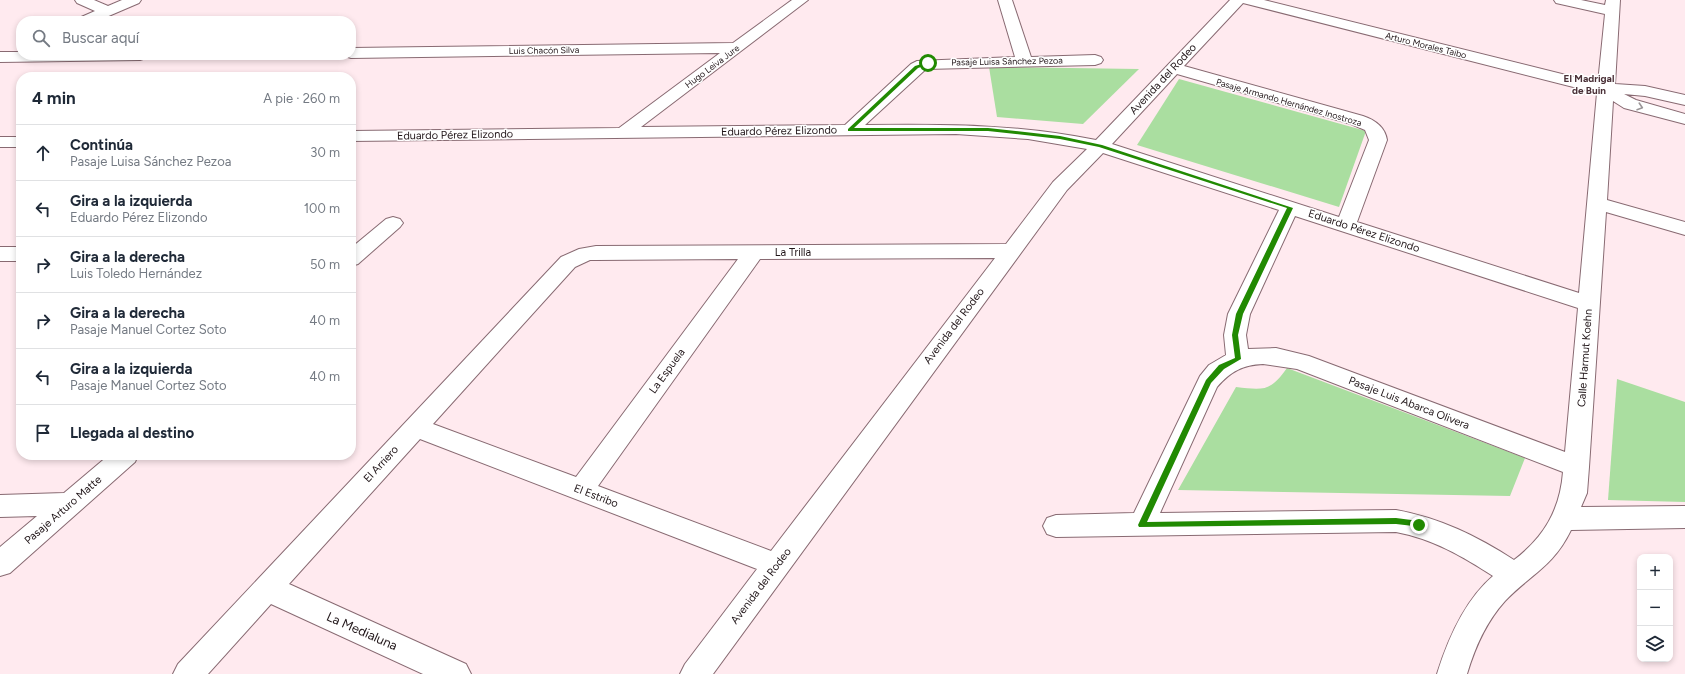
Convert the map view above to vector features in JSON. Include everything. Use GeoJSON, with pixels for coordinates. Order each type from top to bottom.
{"type":"FeatureCollection","features":[{"type":"Feature","properties":{"kind":"street"},"geometry":{"type":"LineString","coordinates":[[82,0],[107,11]]}},
{"type":"Feature","properties":{"kind":"street"},"geometry":{"type":"LineString","coordinates":[[96,16],[134,0]]}},
{"type":"Feature","properties":{"kind":"street","name":"Hugo Leiva Jure"},"geometry":{"type":"LineString","coordinates":[[624,132],[800,0]]}},
{"type":"Feature","properties":{"kind":"street"},"geometry":{"type":"LineString","coordinates":[[1005,0],[1024,61]]}},
{"type":"Feature","properties":{"kind":"street","name":"Avenida del Rodeo"},"geometry":{"type":"LineString","coordinates":[[695,674],[1010,250],[1060,186],[1100,146],[1172,68],[1238,0]]}},
{"type":"Feature","properties":{"kind":"street","name":"Arturo Morales Taibo"},"geometry":{"type":"LineString","coordinates":[[1247,0],[1605,90],[1630,104],[1685,119]]}},
{"type":"Feature","properties":{"kind":"street"},"geometry":{"type":"LineString","coordinates":[[1561,0],[1613,6]]}},
{"type":"Feature","properties":{"kind":"street","name":"Calle Harmut Koehn"},"geometry":{"type":"LineString","coordinates":[[1452,674],[1460,648],[1471,626],[1490,597],[1514,575],[1534,560],[1550,544],[1565,519],[1574,493],[1605,90],[1613,6]]}},
{"type":"Feature","properties":{"kind":"street","name":"Luis Chacón Silva"},"geometry":{"type":"LineString","coordinates":[[356,53],[736,48]]}},
{"type":"Feature","properties":{"kind":"street"},"geometry":{"type":"LineString","coordinates":[[0,57],[16,50]]}},
{"type":"Feature","properties":{"kind":"street"},"geometry":{"type":"LineString","coordinates":[[0,57],[16,57]]}},
{"type":"Feature","properties":{"kind":"street","name":"Pasaje Luisa Sánchez Pezoa"},"geometry":{"type":"LineString","coordinates":[[850,130],[917,67],[923,64],[1095,60]]}},
{"type":"Feature","properties":{"kind":"street","name":"Pasaje Armando Hernández Inostroza"},"geometry":{"type":"LineString","coordinates":[[1172,68],[1357,120],[1375,130],[1378,135],[1378,140],[1346,225]]}},
{"type":"Feature","properties":{"kind":"street","name":"Arturo Morales Taibo"},"geometry":{"type":"LineString","coordinates":[[1605,90],[1615,88],[1638,89],[1685,100]]}},
{"type":"Feature","properties":{"kind":"street","name":"Eduardo Pérez Elizondo"},"geometry":{"type":"LineString","coordinates":[[356,136],[624,132],[988,130],[1060,138],[1100,146],[1589,304]]}},
{"type":"Feature","properties":{"kind":"street"},"geometry":{"type":"LineString","coordinates":[[0,142],[16,142]]}},
{"type":"Feature","properties":{"kind":"street"},"geometry":{"type":"LineString","coordinates":[[1597,203],[1685,229]]}},
{"type":"Feature","properties":{"kind":"street"},"geometry":{"type":"LineString","coordinates":[[1238,359],[1235,335],[1239,314],[1290,208]]}},
{"type":"Feature","properties":{"kind":"street"},"geometry":{"type":"LineString","coordinates":[[356,255],[393,223]]}},
{"type":"Feature","properties":{"kind":"street","name":"La Trilla"},"geometry":{"type":"LineString","coordinates":[[577,257],[596,253],[1010,250]]}},
{"type":"Feature","properties":{"kind":"street","name":"La Espuela"},"geometry":{"type":"LineString","coordinates":[[581,490],[754,252]]}},
{"type":"Feature","properties":{"kind":"street"},"geometry":{"type":"LineString","coordinates":[[0,254],[16,254]]}},
{"type":"Feature","properties":{"kind":"street","name":"El Arriero"},"geometry":{"type":"LineString","coordinates":[[188,674],[562,268],[577,257]]}},
{"type":"Feature","properties":{"kind":"street","name":"Pasaje Luis Abarca Olivera"},"geometry":{"type":"LineString","coordinates":[[1142,525],[1208,382],[1221,367],[1238,359],[1251,356],[1266,355],[1284,357],[1301,362],[1577,467]]}},
{"type":"Feature","properties":{"kind":"street","name":"El Estribo"},"geometry":{"type":"LineString","coordinates":[[415,427],[777,565]]}},
{"type":"Feature","properties":{"kind":"street","name":"Pasaje Arturo Matte"},"geometry":{"type":"LineString","coordinates":[[0,564],[120,460]]}},
{"type":"Feature","properties":{"kind":"street"},"geometry":{"type":"LineString","coordinates":[[0,506],[69,504]]}},
{"type":"Feature","properties":{"kind":"street"},"geometry":{"type":"LineString","coordinates":[[1565,519],[1685,517]]}},
{"type":"Feature","properties":{"kind":"street"},"geometry":{"type":"LineString","coordinates":[[1056,526],[1396,521],[1436,530],[1483,555],[1514,575]]}},
{"type":"Feature","properties":{"kind":"street","name":"La Medialuna"},"geometry":{"type":"LineString","coordinates":[[267,588],[456,674]]}},
{"type":"Feature","properties":{"kind":"green space"},"geometry":{"type":"Polygon","coordinates":[[[989,67],[1139,69],[1083,124],[997,117],[989,67]]]}},
{"type":"Feature","properties":{"kind":"green space"},"geometry":{"type":"Polygon","coordinates":[[[1179,79],[1366,131],[1339,207],[1137,145],[1179,79]]]}},
{"type":"Feature","properties":{"kind":"green space"},"geometry":{"type":"Polygon","coordinates":[[[1287,368],[1525,458],[1510,496],[1178,490],[1236,387],[1253,389],[1265,388],[1276,382],[1287,368]]]}},
{"type":"Feature","properties":{"kind":"green space"},"geometry":{"type":"Polygon","coordinates":[[[1617,379],[1685,402],[1685,502],[1608,500],[1617,379]]]}},
{"type":"Feature","properties":{"kind":"district","name":"El Madrigal de Buin"},"geometry":{"type":"Point","coordinates":[1589,84]}},
{"type":"Feature","properties":{"kind":"route"},"geometry":{"type":"LineString","coordinates":[[928,63],[917,67],[850,130],[988,130],[1020,132],[1060,138],[1100,146],[1290,208],[1239,314],[1235,335],[1235,347],[1238,359],[1221,367],[1208,382],[1142,525],[1396,521],[1419,525]]}}]}
